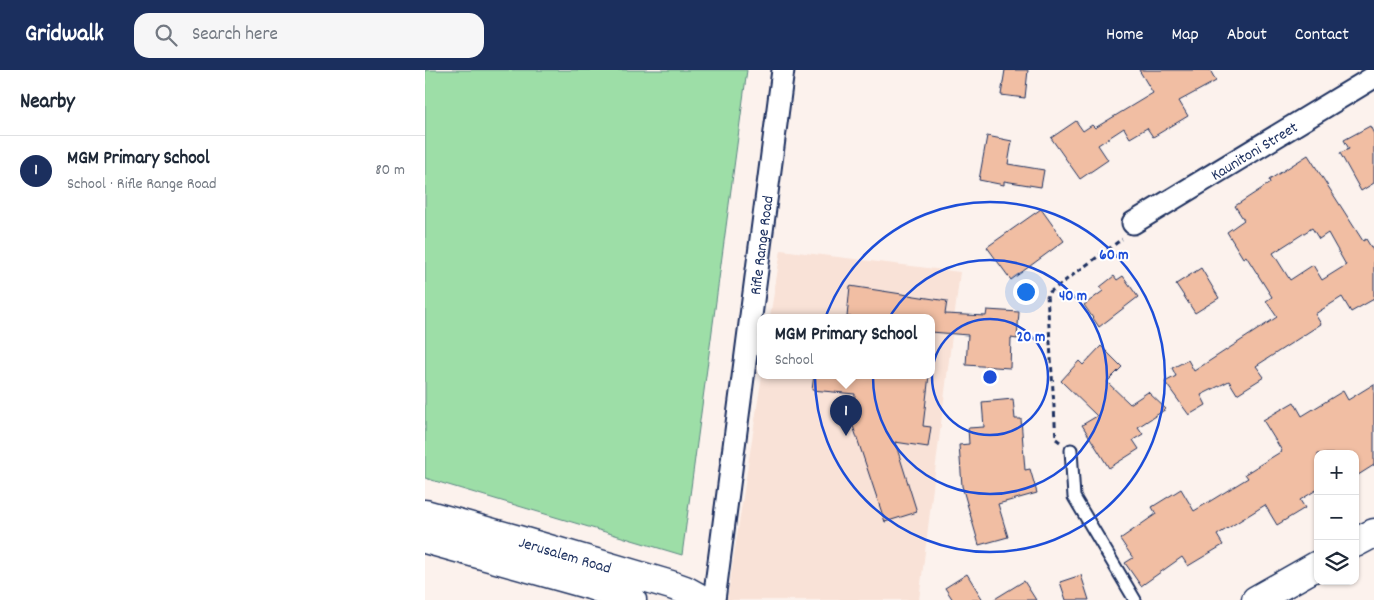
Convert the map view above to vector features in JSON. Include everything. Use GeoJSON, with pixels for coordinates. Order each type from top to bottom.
{"type":"FeatureCollection","features":[{"type":"Feature","properties":{"kind":"main road","name":"Jerusalem Road"},"geometry":{"type":"LineString","coordinates":[[425,514],[671,585],[703,600]]}},
{"type":"Feature","properties":{"kind":"main road"},"geometry":{"type":"LineString","coordinates":[[1359,541],[1374,532]]}},
{"type":"Feature","properties":{"kind":"main road","name":"Jerusalem Road"},"geometry":{"type":"LineString","coordinates":[[425,539],[590,585],[632,600]]}},
{"type":"Feature","properties":{"kind":"main road"},"geometry":{"type":"LineString","coordinates":[[1256,600],[1314,567]]}},
{"type":"Feature","properties":{"kind":"street","name":"Rifle Range Road"},"geometry":{"type":"LineString","coordinates":[[714,600],[783,70]]}},
{"type":"Feature","properties":{"kind":"street","name":"Kaunitoni Street"},"geometry":{"type":"LineString","coordinates":[[1133,224],[1374,77]]}},
{"type":"Feature","properties":{"kind":"lane"},"geometry":{"type":"LineString","coordinates":[[1071,450],[1074,497],[1135,600]]}},
{"type":"Feature","properties":{"kind":"path"},"geometry":{"type":"LineString","coordinates":[[1071,450],[1056,439],[1047,294],[1120,241],[1133,224]]}},
{"type":"Feature","properties":{"kind":"shaded area"},"geometry":{"type":"Polygon","coordinates":[[[781,250],[960,272],[919,600],[727,600],[761,379],[935,379],[935,314],[770,314],[781,250]]]}},
{"type":"Feature","properties":{"kind":"green space"},"geometry":{"type":"Polygon","coordinates":[[[425,70],[747,70],[682,555],[425,478],[425,70]]]}},
{"type":"Feature","properties":{"kind":"building"},"geometry":{"type":"Polygon","coordinates":[[[1005,70],[1028,70],[1025,98],[1001,95],[1005,70]]]}},
{"type":"Feature","properties":{"kind":"building"},"geometry":{"type":"Polygon","coordinates":[[[1139,70],[1210,70],[1216,81],[1179,101],[1188,116],[1153,137],[1147,128],[1130,138],[1124,128],[1098,145],[1108,160],[1080,179],[1051,138],[1076,121],[1083,131],[1092,125],[1095,128],[1153,93],[1139,70]]]}},
{"type":"Feature","properties":{"kind":"building"},"geometry":{"type":"Polygon","coordinates":[[[1370,126],[1374,134],[1374,183],[1361,191],[1340,153],[1349,149],[1344,140],[1370,126]]]}},
{"type":"Feature","properties":{"kind":"building"},"geometry":{"type":"Polygon","coordinates":[[[987,136],[1012,141],[1008,164],[1044,170],[1041,187],[1004,181],[1004,185],[979,180],[987,136]]]}},
{"type":"Feature","properties":{"kind":"building"},"geometry":{"type":"Polygon","coordinates":[[[1308,155],[1363,241],[1366,239],[1374,252],[1374,299],[1351,312],[1342,297],[1315,314],[1321,324],[1256,366],[1264,377],[1237,394],[1229,381],[1201,395],[1206,405],[1189,415],[1165,382],[1176,376],[1172,368],[1188,360],[1194,371],[1277,317],[1266,301],[1272,297],[1246,256],[1243,258],[1227,232],[1244,220],[1235,206],[1270,183],[1269,180],[1308,155]],[[1312,228],[1273,253],[1290,280],[1313,265],[1322,280],[1346,265],[1328,233],[1319,239],[1312,228]]]}},
{"type":"Feature","properties":{"kind":"building"},"geometry":{"type":"Polygon","coordinates":[[[1041,209],[1064,241],[1011,280],[987,247],[1041,209]]]}},
{"type":"Feature","properties":{"kind":"building"},"geometry":{"type":"Polygon","coordinates":[[[1201,268],[1219,298],[1195,313],[1176,284],[1201,268]]]}},
{"type":"Feature","properties":{"kind":"building"},"geometry":{"type":"Polygon","coordinates":[[[1114,276],[1117,280],[1123,276],[1138,297],[1099,327],[1084,305],[1103,291],[1100,287],[1114,276]]]}},
{"type":"Feature","properties":{"kind":"building"},"geometry":{"type":"Polygon","coordinates":[[[850,286],[947,301],[945,314],[986,316],[987,310],[1019,312],[1017,339],[1011,338],[1010,368],[966,365],[968,335],[935,332],[935,314],[847,314],[850,286]]]}},
{"type":"Feature","properties":{"kind":"building"},"geometry":{"type":"Polygon","coordinates":[[[1101,346],[1122,367],[1107,382],[1130,404],[1148,392],[1166,409],[1138,427],[1143,434],[1133,440],[1139,449],[1109,468],[1082,425],[1097,416],[1061,381],[1079,361],[1083,365],[1101,346]]]}},
{"type":"Feature","properties":{"kind":"building"},"geometry":{"type":"Polygon","coordinates":[[[813,379],[929,379],[923,426],[931,427],[928,447],[895,442],[917,512],[885,522],[852,423],[855,394],[812,390],[813,379]]]}},
{"type":"Feature","properties":{"kind":"building"},"geometry":{"type":"Polygon","coordinates":[[[1374,384],[1374,465],[1359,474],[1359,450],[1314,450],[1314,491],[1300,500],[1305,508],[1277,525],[1265,505],[1217,535],[1223,545],[1188,566],[1182,557],[1141,586],[1125,563],[1133,558],[1120,539],[1156,514],[1152,507],[1181,489],[1194,511],[1248,478],[1245,474],[1282,451],[1263,420],[1294,402],[1302,416],[1343,391],[1348,400],[1374,384]]]}},
{"type":"Feature","properties":{"kind":"building"},"geometry":{"type":"Polygon","coordinates":[[[1013,399],[1015,419],[1021,419],[1025,470],[1030,469],[1037,493],[998,504],[1008,537],[979,545],[962,486],[959,445],[969,444],[968,428],[984,427],[982,402],[1013,399]]]}},
{"type":"Feature","properties":{"kind":"building"},"geometry":{"type":"Polygon","coordinates":[[[967,574],[983,600],[953,600],[945,588],[967,574]]]}},
{"type":"Feature","properties":{"kind":"building"},"geometry":{"type":"Polygon","coordinates":[[[1081,575],[1089,600],[1066,600],[1060,582],[1081,575]]]}},
{"type":"Feature","properties":{"kind":"building"},"geometry":{"type":"Polygon","coordinates":[[[1024,581],[1036,600],[993,600],[1024,581]]]}},
{"type":"Feature","properties":{"kind":"place","name":"MGM Primary School"},"geometry":{"type":"Point","coordinates":[846,436]}}]}
